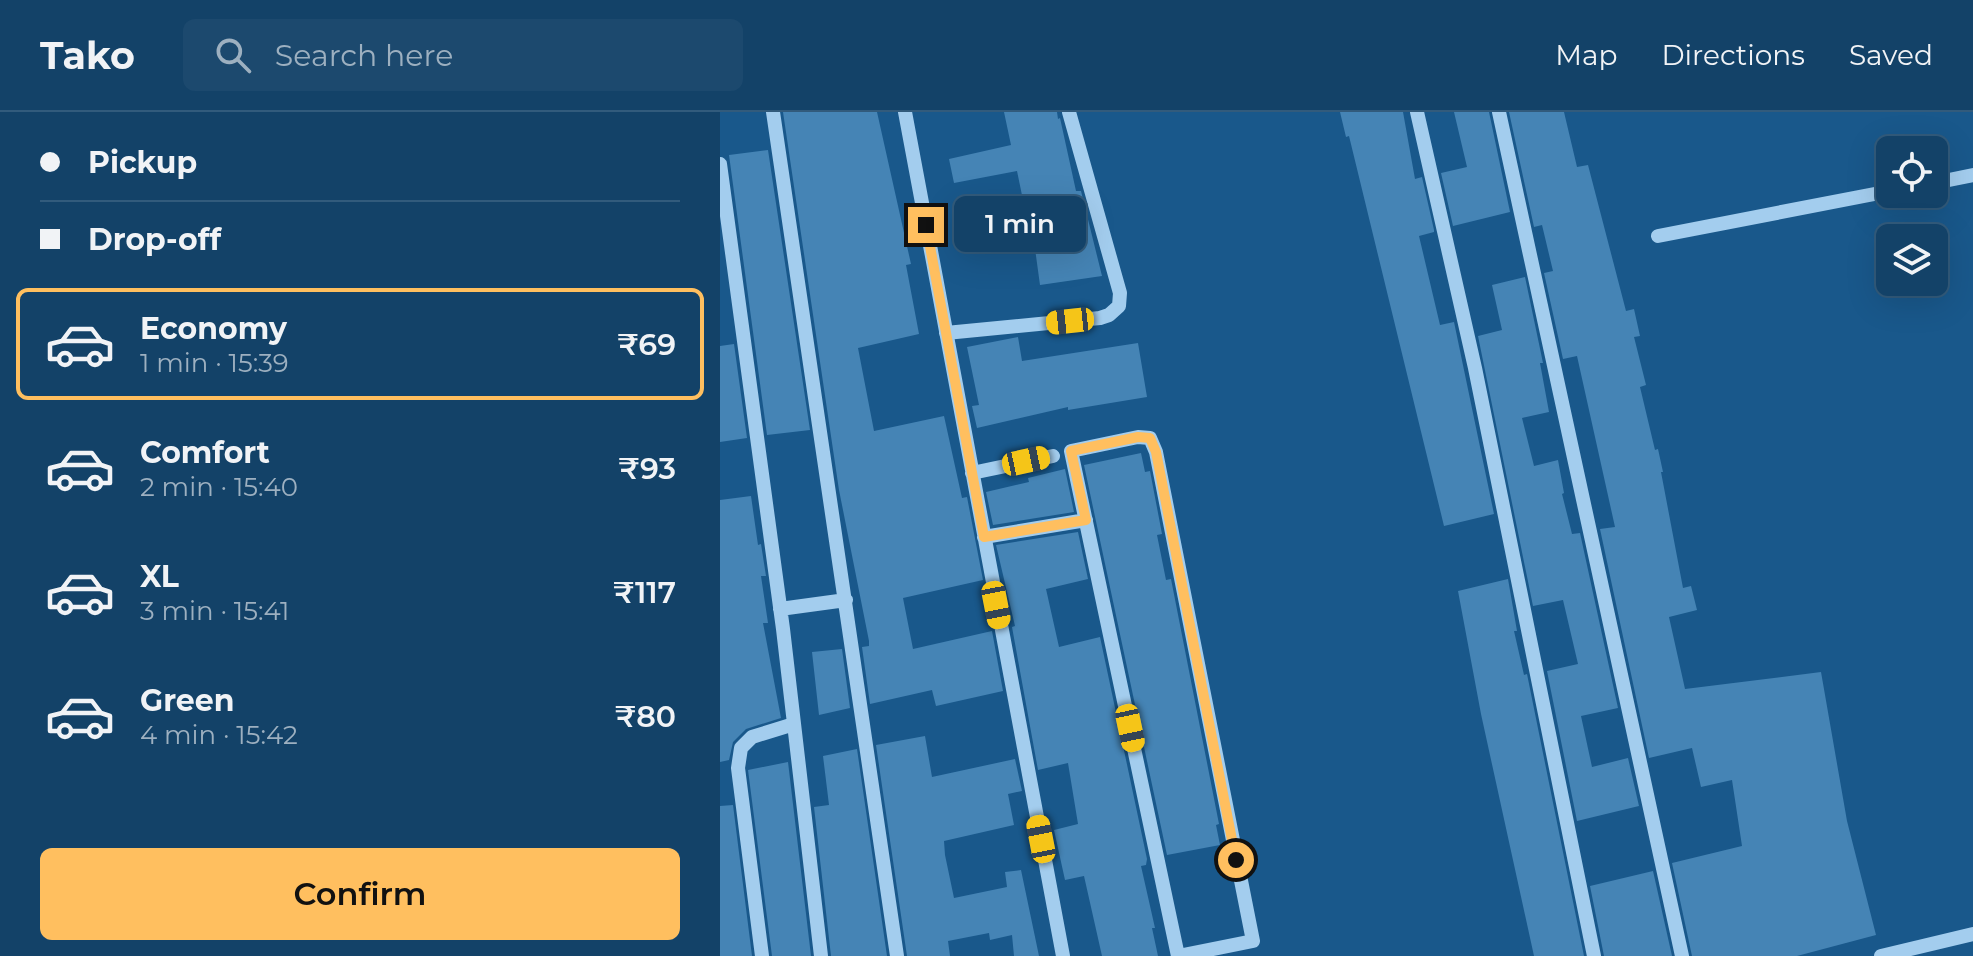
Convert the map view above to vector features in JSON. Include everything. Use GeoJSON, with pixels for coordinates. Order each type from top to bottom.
{"type":"FeatureCollection","features":[{"type":"Feature","properties":{"kind":"street"},"geometry":{"type":"LineString","coordinates":[[773,112],[897,956]]}},
{"type":"Feature","properties":{"kind":"street"},"geometry":{"type":"LineString","coordinates":[[905,112],[1063,956]]}},
{"type":"Feature","properties":{"kind":"street"},"geometry":{"type":"LineString","coordinates":[[946,333],[1100,318],[1119,306],[1120,293],[1069,112]]}},
{"type":"Feature","properties":{"kind":"street"},"geometry":{"type":"LineString","coordinates":[[1417,112],[1475,368],[1594,956]]}},
{"type":"Feature","properties":{"kind":"street"},"geometry":{"type":"LineString","coordinates":[[1499,112],[1682,956]]}},
{"type":"Feature","properties":{"kind":"street"},"geometry":{"type":"LineString","coordinates":[[720,164],[780,609],[821,956]]}},
{"type":"Feature","properties":{"kind":"street"},"geometry":{"type":"LineString","coordinates":[[1948,180],[1973,175]]}},
{"type":"Feature","properties":{"kind":"street"},"geometry":{"type":"LineString","coordinates":[[1658,236],[1876,194]]}},
{"type":"Feature","properties":{"kind":"street"},"geometry":{"type":"LineString","coordinates":[[1138,437],[1150,438],[1156,452],[1253,941],[1178,956],[1086,520],[1071,451],[1138,437]]}},
{"type":"Feature","properties":{"kind":"street"},"geometry":{"type":"LineString","coordinates":[[972,473],[1053,456]]}},
{"type":"Feature","properties":{"kind":"street"},"geometry":{"type":"LineString","coordinates":[[984,537],[1086,520]]}},
{"type":"Feature","properties":{"kind":"street"},"geometry":{"type":"LineString","coordinates":[[780,609],[846,600]]}},
{"type":"Feature","properties":{"kind":"street"},"geometry":{"type":"LineString","coordinates":[[762,956],[738,768],[741,748],[752,737],[794,724]]}},
{"type":"Feature","properties":{"kind":"street"},"geometry":{"type":"LineString","coordinates":[[1881,956],[1973,934]]}},
{"type":"Feature","properties":{"kind":"building"},"geometry":{"type":"Polygon","coordinates":[[[783,112],[877,112],[911,264],[906,265],[919,334],[858,348],[874,431],[944,416],[962,498],[967,497],[983,580],[903,598],[913,649],[992,631],[1003,691],[936,706],[932,690],[870,704],[862,647],[869,646],[869,641],[839,490],[783,112]]]}},
{"type":"Feature","properties":{"kind":"building"},"geometry":{"type":"Polygon","coordinates":[[[1004,112],[1057,112],[1076,191],[1081,191],[1102,276],[1040,285],[1033,234],[1030,234],[1017,171],[954,183],[949,159],[1011,145],[1004,112]]]}},
{"type":"Feature","properties":{"kind":"building"},"geometry":{"type":"Polygon","coordinates":[[[1340,112],[1403,112],[1415,179],[1422,177],[1434,230],[1419,236],[1440,325],[1454,322],[1494,514],[1444,526],[1349,136],[1346,137],[1340,112]]]}},
{"type":"Feature","properties":{"kind":"building"},"geometry":{"type":"Polygon","coordinates":[[[1454,112],[1489,112],[1510,212],[1453,226],[1441,173],[1467,167],[1454,112]]]}},
{"type":"Feature","properties":{"kind":"building"},"geometry":{"type":"Polygon","coordinates":[[[1509,112],[1564,112],[1577,167],[1588,165],[1626,311],[1634,309],[1640,336],[1634,337],[1646,385],[1640,387],[1663,472],[1683,588],[1691,586],[1697,610],[1669,617],[1685,689],[1821,672],[1847,821],[1876,935],[1797,956],[1692,956],[1672,863],[1742,846],[1732,780],[1701,787],[1692,748],[1649,758],[1600,529],[1615,527],[1577,356],[1563,359],[1544,273],[1553,271],[1542,225],[1534,227],[1509,112]]]}},
{"type":"Feature","properties":{"kind":"building"},"geometry":{"type":"Polygon","coordinates":[[[768,150],[810,430],[767,435],[729,155],[768,150]]]}},
{"type":"Feature","properties":{"kind":"building"},"geometry":{"type":"Polygon","coordinates":[[[1525,277],[1543,363],[1540,363],[1549,412],[1522,418],[1534,466],[1558,460],[1572,534],[1580,533],[1618,708],[1581,716],[1592,767],[1628,758],[1639,806],[1577,821],[1547,671],[1578,664],[1563,600],[1533,606],[1478,336],[1502,330],[1492,285],[1525,277]]]}},
{"type":"Feature","properties":{"kind":"building"},"geometry":{"type":"Polygon","coordinates":[[[1018,337],[1022,361],[1138,343],[1147,397],[1068,410],[1068,407],[977,428],[972,406],[979,405],[967,347],[1018,337]]]}},
{"type":"Feature","properties":{"kind":"building"},"geometry":{"type":"Polygon","coordinates":[[[734,344],[747,438],[720,442],[720,346],[734,344]]]}},
{"type":"Feature","properties":{"kind":"building"},"geometry":{"type":"Polygon","coordinates":[[[1141,453],[1145,472],[1150,471],[1162,534],[1157,535],[1166,580],[1171,579],[1219,824],[1216,825],[1220,845],[1167,855],[1084,465],[1141,453]]]}},
{"type":"Feature","properties":{"kind":"building"},"geometry":{"type":"Polygon","coordinates":[[[1065,469],[1074,512],[993,525],[986,492],[1029,482],[1028,478],[1065,469]]]}},
{"type":"Feature","properties":{"kind":"building"},"geometry":{"type":"Polygon","coordinates":[[[751,496],[766,576],[761,576],[768,623],[763,623],[781,718],[746,729],[733,742],[729,760],[720,762],[720,500],[751,496]]]}},
{"type":"Feature","properties":{"kind":"building"},"geometry":{"type":"Polygon","coordinates":[[[1078,532],[1088,579],[1046,589],[1059,647],[1100,637],[1147,859],[1146,865],[1141,866],[1158,956],[1102,956],[1084,876],[1065,880],[1054,830],[1078,824],[1068,763],[1038,770],[1012,627],[1015,626],[996,545],[1078,532]]]}},
{"type":"Feature","properties":{"kind":"building"},"geometry":{"type":"Polygon","coordinates":[[[1508,579],[1517,631],[1514,631],[1524,675],[1527,674],[1584,956],[1534,956],[1481,714],[1458,591],[1508,579]]]}},
{"type":"Feature","properties":{"kind":"building"},"geometry":{"type":"Polygon","coordinates":[[[842,649],[850,708],[819,715],[812,652],[842,649]]]}},
{"type":"Feature","properties":{"kind":"building"},"geometry":{"type":"Polygon","coordinates":[[[925,736],[932,777],[1015,759],[1022,791],[1008,794],[1014,825],[944,841],[945,855],[954,898],[1007,887],[1005,872],[1021,870],[1039,956],[1014,956],[1012,935],[990,940],[989,933],[948,941],[950,956],[907,956],[876,745],[925,736]]]}},
{"type":"Feature","properties":{"kind":"building"},"geometry":{"type":"Polygon","coordinates":[[[857,749],[887,956],[831,956],[814,807],[829,805],[823,756],[857,749]]]}},
{"type":"Feature","properties":{"kind":"building"},"geometry":{"type":"Polygon","coordinates":[[[788,762],[811,956],[772,956],[748,770],[788,762]]]}},
{"type":"Feature","properties":{"kind":"building"},"geometry":{"type":"Polygon","coordinates":[[[733,805],[752,956],[720,956],[720,806],[733,805]]]}},
{"type":"Feature","properties":{"kind":"building"},"geometry":{"type":"Polygon","coordinates":[[[1653,871],[1672,956],[1604,956],[1590,886],[1653,871]]]}},
{"type":"Feature","properties":{"kind":"route"},"geometry":{"type":"LineString","coordinates":[[926,225],[984,537],[1086,520],[1071,451],[1138,437],[1150,438],[1156,452],[1236,860]]}}]}
